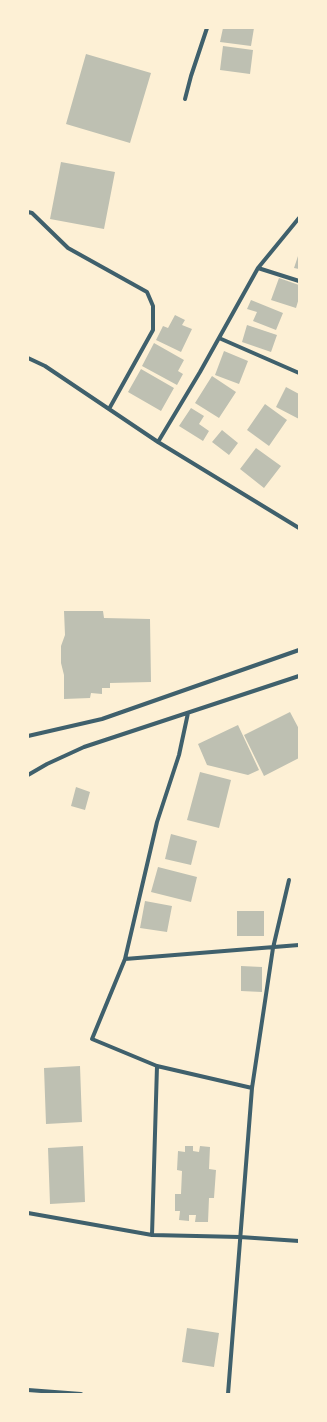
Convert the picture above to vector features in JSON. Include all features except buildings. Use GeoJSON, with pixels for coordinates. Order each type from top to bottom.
{"type":"FeatureCollection","features":[{"type":"Feature","properties":{"kind":"street"},"geometry":{"type":"LineString","coordinates":[[185,99],[206,28]]}},
{"type":"Feature","properties":{"kind":"street"},"geometry":{"type":"LineString","coordinates":[[28,212],[32,213],[68,248],[147,292],[153,306],[153,330],[109,409]]}},
{"type":"Feature","properties":{"kind":"street"},"geometry":{"type":"LineString","coordinates":[[158,442],[258,268],[299,218]]}},
{"type":"Feature","properties":{"kind":"street"},"geometry":{"type":"LineString","coordinates":[[258,268],[299,281]]}},
{"type":"Feature","properties":{"kind":"street"},"geometry":{"type":"LineString","coordinates":[[219,338],[299,373]]}},
{"type":"Feature","properties":{"kind":"street"},"geometry":{"type":"LineString","coordinates":[[28,358],[45,366],[158,442],[299,528]]}},
{"type":"Feature","properties":{"kind":"street"},"geometry":{"type":"LineString","coordinates":[[28,736],[102,719],[299,650]]}},
{"type":"Feature","properties":{"kind":"street"},"geometry":{"type":"LineString","coordinates":[[28,775],[47,764],[84,747],[299,676]]}},
{"type":"Feature","properties":{"kind":"street"},"geometry":{"type":"LineString","coordinates":[[188,713],[179,755],[157,822],[125,959],[92,1039],[157,1066],[252,1088]]}},
{"type":"Feature","properties":{"kind":"street"},"geometry":{"type":"LineString","coordinates":[[228,1394],[252,1088],[273,948],[289,880]]}},
{"type":"Feature","properties":{"kind":"street"},"geometry":{"type":"LineString","coordinates":[[125,959],[299,945]]}},
{"type":"Feature","properties":{"kind":"street"},"geometry":{"type":"LineString","coordinates":[[152,1235],[157,1066]]}},
{"type":"Feature","properties":{"kind":"street"},"geometry":{"type":"LineString","coordinates":[[28,1213],[152,1235],[240,1237],[299,1241]]}},
{"type":"Feature","properties":{"kind":"street"},"geometry":{"type":"LineString","coordinates":[[28,1390],[82,1394]]}}]}
